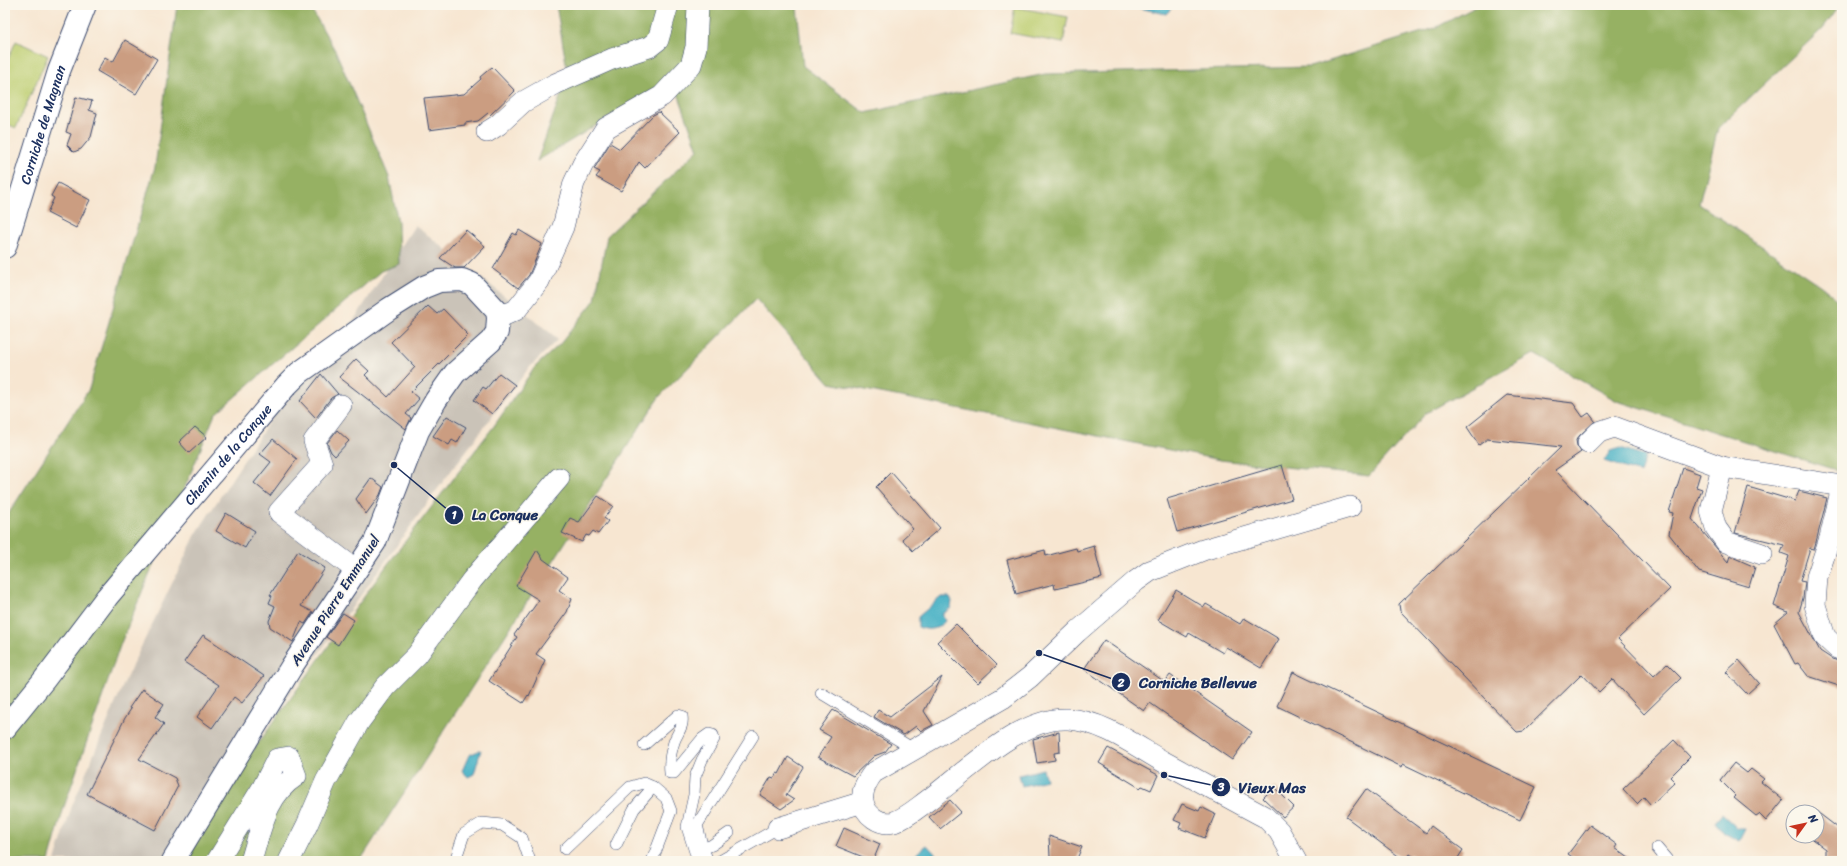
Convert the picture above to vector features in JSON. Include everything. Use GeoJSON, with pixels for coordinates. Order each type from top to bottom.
{"type":"FeatureCollection","features":[{"type":"Feature","properties":{"kind":"street","name":"Corniche de Magnan"},"geometry":{"type":"LineString","coordinates":[[5,247],[58,71],[85,5]]}},
{"type":"Feature","properties":{"kind":"street"},"geometry":{"type":"LineString","coordinates":[[486,132],[498,125],[523,102],[555,84],[612,59],[649,47],[658,40],[668,5]]}},
{"type":"Feature","properties":{"kind":"street"},"geometry":{"type":"LineString","coordinates":[[498,318],[516,310],[539,281],[563,227],[574,183],[583,164],[606,128],[662,96],[692,65],[696,47],[698,5]]}},
{"type":"Feature","properties":{"kind":"street","name":"Chemin de la Conque"},"geometry":{"type":"LineString","coordinates":[[5,728],[44,680],[107,597],[286,386],[299,373],[389,309],[424,287],[439,281],[462,280],[472,284],[497,311],[498,318]]}},
{"type":"Feature","properties":{"kind":"street","name":"Avenue Pierre Emmanuel"},"geometry":{"type":"LineString","coordinates":[[173,861],[292,666],[375,542],[418,431],[436,400],[455,373],[491,341],[497,332],[498,318]]}},
{"type":"Feature","properties":{"kind":"street"},"geometry":{"type":"LineString","coordinates":[[341,405],[314,441],[322,464],[279,512],[356,570]]}},
{"type":"Feature","properties":{"kind":"street"},"geometry":{"type":"LineString","coordinates":[[1588,443],[1599,432],[1614,427],[1722,467],[1842,486],[1830,538],[1818,577],[1815,605],[1825,637],[1837,648],[1842,650]]}},
{"type":"Feature","properties":{"kind":"street"},"geometry":{"type":"LineString","coordinates":[[1722,467],[1711,511],[1716,528],[1726,542],[1762,554]]}},
{"type":"Feature","properties":{"kind":"street"},"geometry":{"type":"LineString","coordinates":[[289,861],[307,825],[326,781],[359,722],[385,687],[417,655],[472,580],[559,478]]}},
{"type":"Feature","properties":{"kind":"street"},"geometry":{"type":"LineString","coordinates":[[1296,861],[1279,831],[1265,817],[1119,735],[1092,723],[1067,719],[1045,722],[1024,730],[1005,740],[936,794],[904,817],[893,822],[883,824],[874,819],[863,802],[863,790],[872,773],[915,750],[1003,698],[1030,677],[1077,632],[1136,581],[1150,571],[1203,550],[1350,507]]}},
{"type":"Feature","properties":{"kind":"street"},"geometry":{"type":"LineString","coordinates":[[217,861],[264,787],[277,759],[289,757],[296,776],[285,783],[270,802],[251,861]]}},
{"type":"Feature","properties":{"kind":"street"},"geometry":{"type":"LineString","coordinates":[[778,828],[863,802]]}},
{"type":"Feature","properties":{"kind":"lane"},"geometry":{"type":"LineString","coordinates":[[821,693],[915,750]]}},
{"type":"Feature","properties":{"kind":"lane"},"geometry":{"type":"LineString","coordinates":[[644,745],[674,718],[678,715],[682,716],[683,723],[673,743],[670,773],[674,773],[702,739],[709,734],[713,735],[714,739],[694,777],[694,795],[687,827],[695,852],[712,845],[729,833]]}},
{"type":"Feature","properties":{"kind":"lane"},"geometry":{"type":"LineString","coordinates":[[708,861],[703,849],[698,825],[753,736]]}},
{"type":"Feature","properties":{"kind":"lane"},"geometry":{"type":"LineString","coordinates":[[565,849],[630,788],[644,783],[653,787],[666,798],[670,811],[652,861]]}},
{"type":"Feature","properties":{"kind":"lane"},"geometry":{"type":"LineString","coordinates":[[616,845],[634,809],[653,787]]}},
{"type":"Feature","properties":{"kind":"lane"},"geometry":{"type":"LineString","coordinates":[[455,861],[464,834],[482,823],[502,825],[522,838],[530,861]]}},
{"type":"Feature","properties":{"kind":"lane"},"geometry":{"type":"LineString","coordinates":[[720,861],[778,828]]}},
{"type":"Feature","properties":{"kind":"lane"},"geometry":{"type":"LineString","coordinates":[[1657,848],[1668,861]]}},
{"type":"Feature","properties":{"kind":"shaded area"},"geometry":{"type":"Polygon","coordinates":[[[415,225],[558,339],[528,369],[436,491],[169,861],[55,861],[72,806],[127,676],[196,534],[276,411],[356,317],[415,225]]]}},
{"type":"Feature","properties":{"kind":"green space"},"geometry":{"type":"Polygon","coordinates":[[[177,5],[309,5],[336,52],[389,177],[398,222],[399,264],[381,271],[215,414],[121,643],[64,807],[49,861],[5,861],[5,519],[89,389],[155,167],[177,5]]]}},
{"type":"Feature","properties":{"kind":"green space"},"geometry":{"type":"Polygon","coordinates":[[[556,5],[798,5],[803,66],[865,113],[1045,74],[1310,67],[1435,28],[1479,5],[1840,5],[1823,28],[1718,128],[1699,204],[1821,286],[1842,303],[1842,472],[1617,401],[1534,354],[1426,413],[1369,476],[1220,460],[830,383],[756,299],[659,397],[360,861],[176,861],[207,814],[387,565],[494,426],[535,367],[560,344],[595,300],[607,236],[698,150],[673,79],[537,161],[568,75],[556,5]]]}},
{"type":"Feature","properties":{"kind":"green space"},"geometry":{"type":"Polygon","coordinates":[[[1015,7],[1068,17],[1063,43],[1010,33],[1015,7]]]}},
{"type":"Feature","properties":{"kind":"green space"},"geometry":{"type":"Polygon","coordinates":[[[16,41],[48,56],[16,128],[5,123],[5,66],[16,41]]]}},
{"type":"Feature","properties":{"kind":"water"},"geometry":{"type":"Polygon","coordinates":[[[1139,5],[1171,5],[1172,8],[1166,14],[1139,8],[1139,5]]]}},
{"type":"Feature","properties":{"kind":"water"},"geometry":{"type":"Polygon","coordinates":[[[1620,448],[1646,456],[1640,473],[1604,461],[1610,451],[1620,448]]]}},
{"type":"Feature","properties":{"kind":"water"},"geometry":{"type":"Polygon","coordinates":[[[941,597],[949,597],[952,601],[951,608],[942,614],[945,621],[933,629],[918,627],[918,617],[941,597]]]}},
{"type":"Feature","properties":{"kind":"water"},"geometry":{"type":"Polygon","coordinates":[[[481,750],[474,774],[468,777],[462,771],[469,755],[481,750]]]}},
{"type":"Feature","properties":{"kind":"water"},"geometry":{"type":"Polygon","coordinates":[[[1043,769],[1046,780],[1022,786],[1019,775],[1043,769]]]}},
{"type":"Feature","properties":{"kind":"water"},"geometry":{"type":"Polygon","coordinates":[[[1722,814],[1738,829],[1745,829],[1739,841],[1724,833],[1715,822],[1722,814]]]}},
{"type":"Feature","properties":{"kind":"water"},"geometry":{"type":"Polygon","coordinates":[[[927,845],[937,856],[931,861],[908,861],[927,845]]]}},
{"type":"Feature","properties":{"kind":"building"},"geometry":{"type":"Polygon","coordinates":[[[125,40],[157,59],[136,94],[97,71],[105,57],[113,62],[125,40]]]}},
{"type":"Feature","properties":{"kind":"building"},"geometry":{"type":"Polygon","coordinates":[[[492,67],[515,91],[490,115],[488,113],[478,121],[465,123],[465,125],[429,130],[424,98],[464,94],[492,67]]]}},
{"type":"Feature","properties":{"kind":"building"},"geometry":{"type":"Polygon","coordinates":[[[76,97],[92,101],[89,110],[97,113],[91,137],[81,149],[74,152],[67,145],[71,134],[66,132],[76,97]]]}},
{"type":"Feature","properties":{"kind":"building"},"geometry":{"type":"Polygon","coordinates":[[[659,112],[680,132],[645,168],[639,162],[621,191],[596,177],[600,172],[594,169],[610,143],[620,149],[653,115],[659,112]]]}},
{"type":"Feature","properties":{"kind":"building"},"geometry":{"type":"Polygon","coordinates":[[[58,183],[90,200],[76,228],[47,213],[54,198],[51,196],[58,183]]]}},
{"type":"Feature","properties":{"kind":"building"},"geometry":{"type":"Polygon","coordinates":[[[466,230],[485,246],[464,268],[455,268],[440,258],[466,230]]]}},
{"type":"Feature","properties":{"kind":"building"},"geometry":{"type":"Polygon","coordinates":[[[519,230],[542,244],[529,275],[518,288],[493,269],[513,233],[516,235],[519,230]]]}},
{"type":"Feature","properties":{"kind":"building"},"geometry":{"type":"Polygon","coordinates":[[[428,306],[437,314],[443,309],[468,335],[411,392],[419,399],[406,414],[411,418],[406,429],[339,377],[356,359],[369,371],[365,375],[388,397],[415,367],[391,342],[428,306]]]}},
{"type":"Feature","properties":{"kind":"building"},"geometry":{"type":"Polygon","coordinates":[[[499,373],[515,385],[492,414],[474,400],[483,387],[486,389],[499,373]]]}},
{"type":"Feature","properties":{"kind":"building"},"geometry":{"type":"Polygon","coordinates":[[[321,374],[338,394],[331,398],[316,418],[300,401],[321,374]]]}},
{"type":"Feature","properties":{"kind":"building"},"geometry":{"type":"Polygon","coordinates":[[[1507,395],[1573,403],[1583,417],[1589,413],[1595,421],[1576,440],[1577,446],[1581,452],[1555,470],[1670,589],[1618,639],[1654,676],[1667,664],[1681,678],[1644,714],[1612,679],[1599,692],[1582,674],[1524,731],[1517,732],[1400,611],[1399,604],[1561,447],[1487,439],[1479,445],[1467,427],[1507,395]]]}},
{"type":"Feature","properties":{"kind":"building"},"geometry":{"type":"Polygon","coordinates":[[[447,416],[466,427],[457,443],[452,440],[449,445],[433,436],[447,416]]]}},
{"type":"Feature","properties":{"kind":"building"},"geometry":{"type":"Polygon","coordinates":[[[195,427],[207,437],[189,453],[179,442],[195,427]]]}},
{"type":"Feature","properties":{"kind":"building"},"geometry":{"type":"Polygon","coordinates":[[[337,430],[349,441],[335,456],[331,452],[327,443],[337,430]]]}},
{"type":"Feature","properties":{"kind":"building"},"geometry":{"type":"Polygon","coordinates":[[[273,439],[297,459],[270,496],[254,483],[271,462],[260,454],[273,439]]]}},
{"type":"Feature","properties":{"kind":"building"},"geometry":{"type":"Polygon","coordinates":[[[1282,465],[1292,499],[1177,532],[1167,499],[1282,465]]]}},
{"type":"Feature","properties":{"kind":"building"},"geometry":{"type":"Polygon","coordinates":[[[1683,468],[1700,474],[1696,487],[1702,489],[1692,519],[1728,562],[1730,556],[1755,567],[1749,587],[1699,572],[1669,534],[1673,513],[1669,512],[1683,468]]]}},
{"type":"Feature","properties":{"kind":"building"},"geometry":{"type":"Polygon","coordinates":[[[891,472],[940,528],[913,551],[902,539],[913,529],[876,487],[891,472]]]}},
{"type":"Feature","properties":{"kind":"building"},"geometry":{"type":"Polygon","coordinates":[[[371,478],[383,487],[380,495],[366,514],[356,499],[371,478]]]}},
{"type":"Feature","properties":{"kind":"building"},"geometry":{"type":"Polygon","coordinates":[[[1748,487],[1795,501],[1799,491],[1827,498],[1814,549],[1810,548],[1800,581],[1805,582],[1799,612],[1820,651],[1832,659],[1842,662],[1842,687],[1808,676],[1798,663],[1795,664],[1774,624],[1788,612],[1774,606],[1789,556],[1781,553],[1784,545],[1735,533],[1748,487]]]}},
{"type":"Feature","properties":{"kind":"building"},"geometry":{"type":"Polygon","coordinates":[[[598,496],[613,506],[604,518],[608,521],[598,534],[593,531],[589,536],[586,535],[582,542],[562,533],[570,518],[579,522],[598,496]]]}},
{"type":"Feature","properties":{"kind":"building"},"geometry":{"type":"Polygon","coordinates":[[[226,513],[255,531],[245,548],[216,531],[226,513]]]}},
{"type":"Feature","properties":{"kind":"building"},"geometry":{"type":"Polygon","coordinates":[[[1094,546],[1102,578],[1055,589],[1054,584],[1016,594],[1007,560],[1045,550],[1046,556],[1076,548],[1077,551],[1094,546]]]}},
{"type":"Feature","properties":{"kind":"building"},"geometry":{"type":"Polygon","coordinates":[[[537,550],[543,559],[568,577],[559,590],[572,599],[567,612],[536,654],[545,660],[529,696],[528,695],[523,703],[489,681],[517,637],[514,635],[539,600],[516,586],[537,550]]]}},
{"type":"Feature","properties":{"kind":"building"},"geometry":{"type":"Polygon","coordinates":[[[298,551],[325,568],[301,606],[313,612],[305,624],[301,622],[293,642],[270,627],[269,621],[275,606],[269,603],[272,596],[270,595],[298,551]]]}},
{"type":"Feature","properties":{"kind":"building"},"geometry":{"type":"Polygon","coordinates":[[[1176,590],[1204,607],[1206,604],[1240,624],[1244,618],[1279,639],[1261,668],[1226,647],[1223,653],[1189,633],[1187,637],[1158,620],[1176,590]]]}},
{"type":"Feature","properties":{"kind":"building"},"geometry":{"type":"Polygon","coordinates":[[[343,613],[354,620],[338,645],[326,637],[343,613]]]}},
{"type":"Feature","properties":{"kind":"building"},"geometry":{"type":"Polygon","coordinates":[[[956,624],[997,665],[978,683],[937,642],[956,624]]]}},
{"type":"Feature","properties":{"kind":"building"},"geometry":{"type":"Polygon","coordinates":[[[203,635],[264,676],[242,703],[234,697],[212,728],[197,717],[219,685],[184,662],[203,635]]]}},
{"type":"Feature","properties":{"kind":"building"},"geometry":{"type":"Polygon","coordinates":[[[1104,640],[1165,682],[1170,675],[1252,732],[1232,760],[1150,703],[1144,711],[1084,669],[1104,640]]]}},
{"type":"Feature","properties":{"kind":"building"},"geometry":{"type":"Polygon","coordinates":[[[1739,660],[1759,683],[1747,694],[1726,672],[1739,660]]]}},
{"type":"Feature","properties":{"kind":"building"},"geometry":{"type":"Polygon","coordinates":[[[1293,672],[1536,787],[1520,820],[1403,764],[1402,767],[1277,706],[1293,672]]]}},
{"type":"Feature","properties":{"kind":"building"},"geometry":{"type":"Polygon","coordinates":[[[942,677],[924,711],[933,725],[921,731],[916,726],[904,735],[874,717],[878,710],[890,717],[942,677]]]}},
{"type":"Feature","properties":{"kind":"building"},"geometry":{"type":"Polygon","coordinates":[[[142,689],[164,704],[155,717],[164,724],[139,759],[175,778],[178,786],[155,830],[87,794],[131,709],[129,708],[142,689]]]}},
{"type":"Feature","properties":{"kind":"building"},"geometry":{"type":"Polygon","coordinates":[[[833,710],[891,744],[885,752],[874,756],[853,776],[818,757],[831,737],[819,730],[833,710]]]}},
{"type":"Feature","properties":{"kind":"building"},"geometry":{"type":"Polygon","coordinates":[[[1059,732],[1060,752],[1054,753],[1055,760],[1037,763],[1033,739],[1059,732]]]}},
{"type":"Feature","properties":{"kind":"building"},"geometry":{"type":"Polygon","coordinates":[[[1674,740],[1690,757],[1670,777],[1675,782],[1651,805],[1644,797],[1637,804],[1623,789],[1674,740]]]}},
{"type":"Feature","properties":{"kind":"building"},"geometry":{"type":"Polygon","coordinates":[[[1108,748],[1158,775],[1151,790],[1142,786],[1140,788],[1099,763],[1108,748]]]}},
{"type":"Feature","properties":{"kind":"building"},"geometry":{"type":"Polygon","coordinates":[[[788,757],[803,767],[786,795],[794,800],[781,809],[760,795],[771,777],[774,778],[777,773],[779,774],[788,757]]]}},
{"type":"Feature","properties":{"kind":"building"},"geometry":{"type":"Polygon","coordinates":[[[1734,763],[1747,773],[1751,769],[1764,779],[1761,782],[1783,800],[1766,821],[1759,814],[1756,816],[1734,798],[1736,796],[1720,780],[1734,763]]]}},
{"type":"Feature","properties":{"kind":"building"},"geometry":{"type":"Polygon","coordinates":[[[1274,787],[1294,807],[1283,817],[1263,798],[1274,787]]]}},
{"type":"Feature","properties":{"kind":"building"},"geometry":{"type":"Polygon","coordinates":[[[1366,789],[1426,833],[1431,826],[1463,850],[1456,861],[1420,861],[1410,854],[1405,861],[1346,817],[1366,789]]]}},
{"type":"Feature","properties":{"kind":"building"},"geometry":{"type":"Polygon","coordinates":[[[950,800],[961,812],[940,829],[929,817],[950,800]]]}},
{"type":"Feature","properties":{"kind":"building"},"geometry":{"type":"Polygon","coordinates":[[[1182,804],[1199,811],[1201,807],[1215,814],[1205,838],[1179,828],[1181,823],[1174,820],[1182,804]]]}},
{"type":"Feature","properties":{"kind":"building"},"geometry":{"type":"Polygon","coordinates":[[[1825,818],[1842,831],[1842,861],[1826,861],[1826,849],[1819,844],[1825,844],[1825,818]]]}},
{"type":"Feature","properties":{"kind":"building"},"geometry":{"type":"Polygon","coordinates":[[[1590,825],[1617,845],[1615,848],[1633,861],[1578,861],[1568,854],[1590,825]]]}},
{"type":"Feature","properties":{"kind":"building"},"geometry":{"type":"Polygon","coordinates":[[[844,828],[880,844],[873,861],[836,846],[844,828]]]}},
{"type":"Feature","properties":{"kind":"building"},"geometry":{"type":"Polygon","coordinates":[[[1049,836],[1082,847],[1076,861],[1060,861],[1050,857],[1049,836]]]}},
{"type":"Feature","properties":{"kind":"place","name":"La Conque"},"geometry":{"type":"Point","coordinates":[394,465]}},
{"type":"Feature","properties":{"kind":"place","name":"Corniche Bellevue"},"geometry":{"type":"Point","coordinates":[1039,653]}},
{"type":"Feature","properties":{"kind":"place","name":"Vieux Mas"},"geometry":{"type":"Point","coordinates":[1164,775]}}]}
